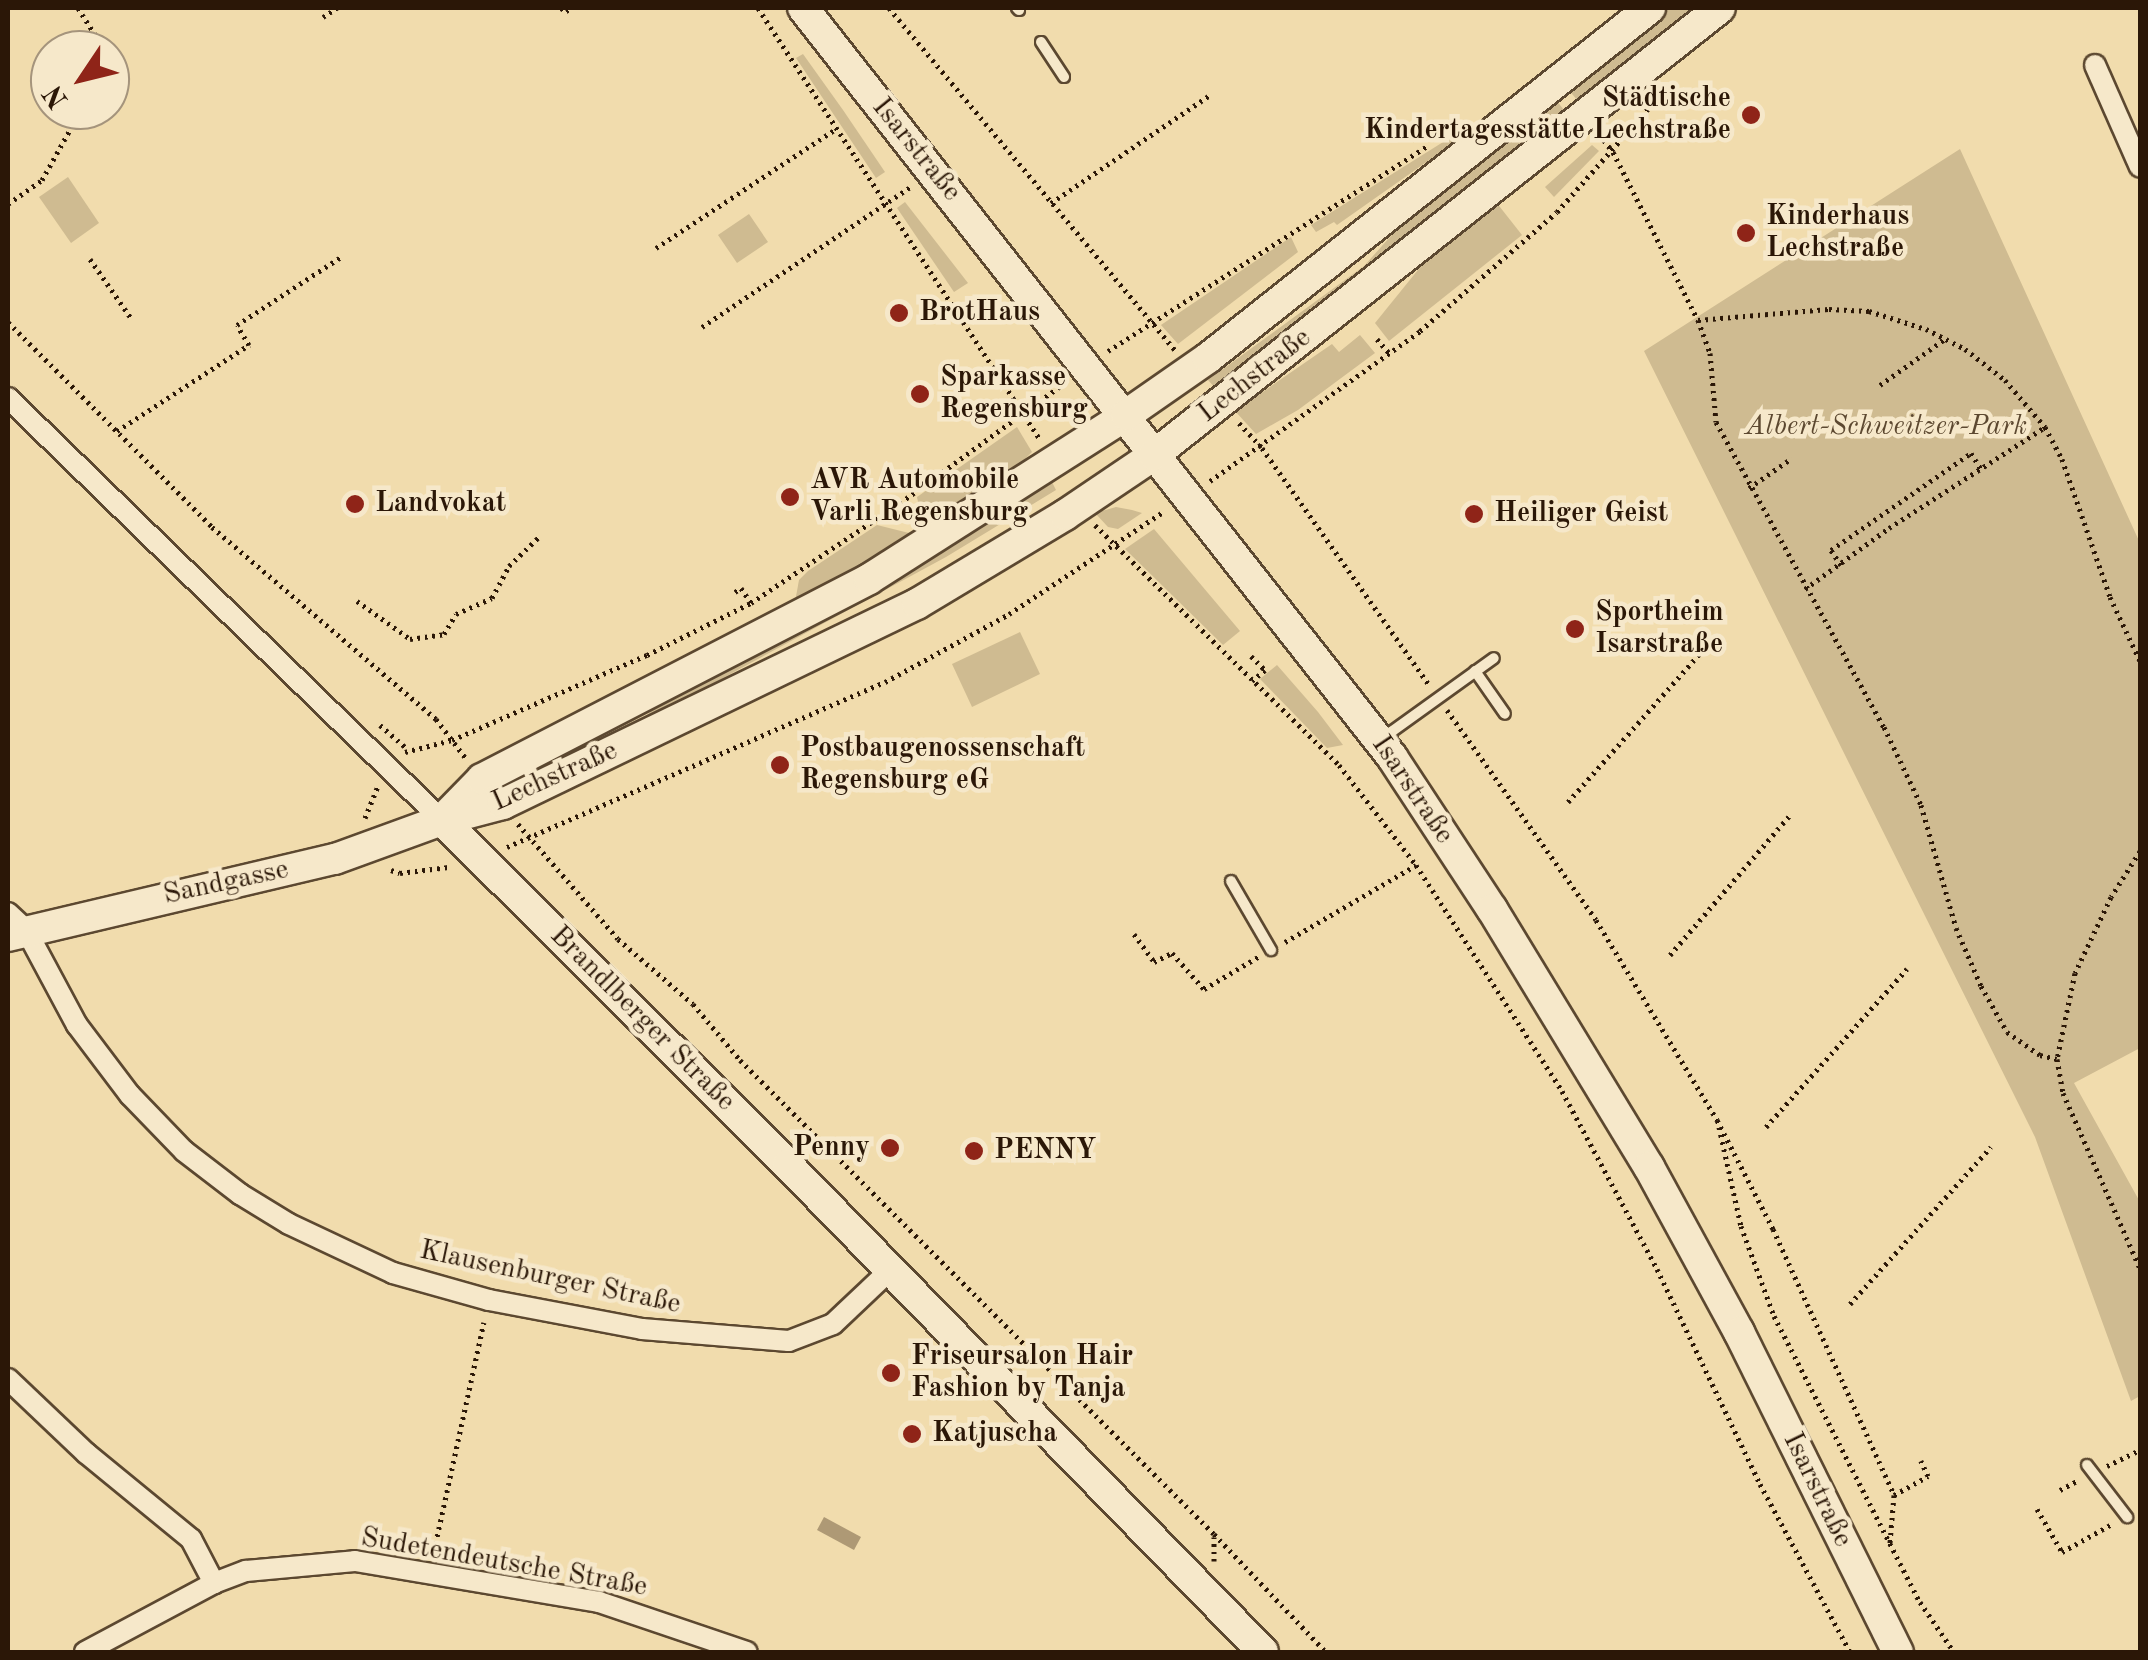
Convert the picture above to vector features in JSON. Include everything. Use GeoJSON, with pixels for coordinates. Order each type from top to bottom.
{"type":"FeatureCollection","features":[{"type":"Feature","properties":{"kind":"street","name":"Isarstraße"},"geometry":{"type":"LineString","coordinates":[[803,8],[1380,740],[1492,909],[1649,1167],[1739,1332],[1898,1652]]}},
{"type":"Feature","properties":{"kind":"street","name":"Lechstraße"},"geometry":{"type":"LineString","coordinates":[[442,820],[482,778],[804,616],[949,531],[1126,414],[1208,358],[1650,8]]}},
{"type":"Feature","properties":{"kind":"street","name":"Lechstraße"},"geometry":{"type":"LineString","coordinates":[[442,820],[504,804],[917,604],[1080,505],[1154,454],[1720,8]]}},
{"type":"Feature","properties":{"kind":"street"},"geometry":{"type":"LineString","coordinates":[[2094,65],[2140,166]]}},
{"type":"Feature","properties":{"kind":"street","name":"Brandlberger Straße"},"geometry":{"type":"LineString","coordinates":[[8,398],[442,820],[1263,1652]]}},
{"type":"Feature","properties":{"kind":"street","name":"Sandgasse"},"geometry":{"type":"LineString","coordinates":[[13,926],[351,852],[442,820]]}},
{"type":"Feature","properties":{"kind":"street","name":"Klausenburger Straße"},"geometry":{"type":"LineString","coordinates":[[13,926],[77,1025],[130,1095],[184,1152],[240,1194],[341,1252],[394,1274],[489,1300],[642,1329],[789,1341],[833,1324],[889,1271]]}},
{"type":"Feature","properties":{"kind":"street"},"geometry":{"type":"LineString","coordinates":[[8,1379],[191,1540],[214,1583]]}},
{"type":"Feature","properties":{"kind":"street","name":"Sudetendeutsche Straße"},"geometry":{"type":"LineString","coordinates":[[84,1652],[214,1583],[281,1566],[355,1561],[599,1602],[678,1625],[747,1652]]}},
{"type":"Feature","properties":{"kind":"lane"},"geometry":{"type":"LineString","coordinates":[[1041,42],[1064,77]]}},
{"type":"Feature","properties":{"kind":"lane"},"geometry":{"type":"LineString","coordinates":[[1380,740],[1494,658]]}},
{"type":"Feature","properties":{"kind":"lane"},"geometry":{"type":"LineString","coordinates":[[1475,671],[1505,714]]}},
{"type":"Feature","properties":{"kind":"lane"},"geometry":{"type":"LineString","coordinates":[[1231,881],[1271,950]]}},
{"type":"Feature","properties":{"kind":"lane"},"geometry":{"type":"LineString","coordinates":[[2087,1465],[2127,1517]]}},
{"type":"Feature","properties":{"kind":"path"},"geometry":{"type":"LineString","coordinates":[[78,8],[92,30]]}},
{"type":"Feature","properties":{"kind":"path"},"geometry":{"type":"LineString","coordinates":[[323,17],[338,8]]}},
{"type":"Feature","properties":{"kind":"path"},"geometry":{"type":"LineString","coordinates":[[561,8],[572,8]]}},
{"type":"Feature","properties":{"kind":"path"},"geometry":{"type":"LineString","coordinates":[[758,8],[1025,412],[1052,462]]}},
{"type":"Feature","properties":{"kind":"path"},"geometry":{"type":"LineString","coordinates":[[889,8],[1149,320]]}},
{"type":"Feature","properties":{"kind":"path"},"geometry":{"type":"LineString","coordinates":[[1052,204],[1210,95]]}},
{"type":"Feature","properties":{"kind":"path"},"geometry":{"type":"LineString","coordinates":[[656,248],[837,128]]}},
{"type":"Feature","properties":{"kind":"path"},"geometry":{"type":"LineString","coordinates":[[8,204],[42,180],[70,130]]}},
{"type":"Feature","properties":{"kind":"path"},"geometry":{"type":"LineString","coordinates":[[351,852],[386,766],[408,750],[452,740],[647,655],[751,603],[1025,412],[1149,320],[1431,144]]}},
{"type":"Feature","properties":{"kind":"path"},"geometry":{"type":"LineString","coordinates":[[528,838],[868,690],[1009,614],[1262,448],[1390,354],[1557,212],[1613,152],[1698,320],[1710,353],[1716,422],[1749,488],[1884,726],[1921,805],[1956,928],[1981,986],[2007,1032],[2040,1055],[2058,1059]]}},
{"type":"Feature","properties":{"kind":"path"},"geometry":{"type":"LineString","coordinates":[[702,326],[934,171]]}},
{"type":"Feature","properties":{"kind":"path"},"geometry":{"type":"LineString","coordinates":[[1303,224],[1312,238]]}},
{"type":"Feature","properties":{"kind":"path"},"geometry":{"type":"LineString","coordinates":[[117,431],[249,345],[236,325],[340,258]]}},
{"type":"Feature","properties":{"kind":"path"},"geometry":{"type":"LineString","coordinates":[[90,259],[130,318]]}},
{"type":"Feature","properties":{"kind":"path"},"geometry":{"type":"LineString","coordinates":[[1698,320],[1829,309],[1869,312],[1945,339],[2005,380],[2045,426],[2062,458],[2110,597],[2140,661]]}},
{"type":"Feature","properties":{"kind":"path"},"geometry":{"type":"LineString","coordinates":[[8,322],[212,527],[436,719],[482,778]]}},
{"type":"Feature","properties":{"kind":"path"},"geometry":{"type":"LineString","coordinates":[[1377,339],[1390,354]]}},
{"type":"Feature","properties":{"kind":"path"},"geometry":{"type":"LineString","coordinates":[[1880,385],[1945,339]]}},
{"type":"Feature","properties":{"kind":"path"},"geometry":{"type":"LineString","coordinates":[[1805,589],[2045,426]]}},
{"type":"Feature","properties":{"kind":"path"},"geometry":{"type":"LineString","coordinates":[[1262,448],[1596,920],[1717,1120],[1773,1229],[1894,1495],[1890,1543]]}},
{"type":"Feature","properties":{"kind":"path"},"geometry":{"type":"LineString","coordinates":[[1842,565],[1831,550],[1971,453],[1981,468]]}},
{"type":"Feature","properties":{"kind":"path"},"geometry":{"type":"LineString","coordinates":[[1749,488],[1792,458]]}},
{"type":"Feature","properties":{"kind":"path"},"geometry":{"type":"LineString","coordinates":[[1080,505],[1112,547],[1339,765],[1426,880],[1562,1091],[1657,1269],[1760,1484],[1850,1652]]}},
{"type":"Feature","properties":{"kind":"path"},"geometry":{"type":"LineString","coordinates":[[356,601],[410,640],[444,634],[456,614],[492,598],[509,566],[540,536]]}},
{"type":"Feature","properties":{"kind":"path"},"geometry":{"type":"LineString","coordinates":[[735,592],[741,588],[751,603]]}},
{"type":"Feature","properties":{"kind":"path"},"geometry":{"type":"LineString","coordinates":[[1568,802],[1702,651]]}},
{"type":"Feature","properties":{"kind":"path"},"geometry":{"type":"LineString","coordinates":[[1251,656],[1265,670],[1251,681]]}},
{"type":"Feature","properties":{"kind":"path"},"geometry":{"type":"LineString","coordinates":[[504,804],[528,838],[596,914],[668,986],[693,1004],[740,1060],[1214,1534],[1326,1652]]}},
{"type":"Feature","properties":{"kind":"path"},"geometry":{"type":"LineString","coordinates":[[1670,955],[1790,816]]}},
{"type":"Feature","properties":{"kind":"path"},"geometry":{"type":"LineString","coordinates":[[2140,851],[2110,898],[2075,973],[2058,1059],[2063,1093],[2140,1268]]}},
{"type":"Feature","properties":{"kind":"path"},"geometry":{"type":"LineString","coordinates":[[588,922],[596,914]]}},
{"type":"Feature","properties":{"kind":"path"},"geometry":{"type":"LineString","coordinates":[[1766,1128],[1906,968]]}},
{"type":"Feature","properties":{"kind":"path"},"geometry":{"type":"LineString","coordinates":[[1717,1120],[1741,1226],[1774,1316],[1890,1543],[1951,1651],[1941,1652]]}},
{"type":"Feature","properties":{"kind":"path"},"geometry":{"type":"LineString","coordinates":[[1850,1304],[1992,1146]]}},
{"type":"Feature","properties":{"kind":"path"},"geometry":{"type":"LineString","coordinates":[[429,1573],[489,1300]]}},
{"type":"Feature","properties":{"kind":"path"},"geometry":{"type":"LineString","coordinates":[[1894,1495],[1928,1476],[1921,1461]]}},
{"type":"Feature","properties":{"kind":"path"},"geometry":{"type":"LineString","coordinates":[[2038,1509],[2062,1552],[2127,1517]]}},
{"type":"Feature","properties":{"kind":"green space"},"geometry":{"type":"Polygon","coordinates":[[[1669,8],[1693,8],[1577,100],[1568,89],[1669,8]]]}},
{"type":"Feature","properties":{"kind":"green space"},"geometry":{"type":"Polygon","coordinates":[[[803,54],[885,172],[876,178],[796,58],[803,54]]]}},
{"type":"Feature","properties":{"kind":"green space"},"geometry":{"type":"Polygon","coordinates":[[[1556,100],[1564,110],[1216,389],[1208,380],[1364,266],[1399,227],[1556,100]]]}},
{"type":"Feature","properties":{"kind":"green space"},"geometry":{"type":"Polygon","coordinates":[[[1467,127],[1472,130],[1337,225],[1334,222],[1316,232],[1311,225],[1467,127]]]}},
{"type":"Feature","properties":{"kind":"green space"},"geometry":{"type":"Polygon","coordinates":[[[1592,145],[1599,151],[1554,197],[1545,187],[1592,145]]]}},
{"type":"Feature","properties":{"kind":"green space","name":"Albert-Schweitzer-Park"},"geometry":{"type":"Polygon","coordinates":[[[1960,149],[2140,543],[2140,1048],[2074,1083],[2140,1202],[2140,1396],[2131,1401],[2035,1137],[1644,351],[1960,149]]]}},
{"type":"Feature","properties":{"kind":"green space"},"geometry":{"type":"Polygon","coordinates":[[[68,177],[99,223],[71,243],[39,197],[68,177]]]}},
{"type":"Feature","properties":{"kind":"green space"},"geometry":{"type":"Polygon","coordinates":[[[905,202],[968,283],[954,292],[897,208],[905,202]]]}},
{"type":"Feature","properties":{"kind":"green space"},"geometry":{"type":"Polygon","coordinates":[[[1496,202],[1522,235],[1389,341],[1375,323],[1426,260],[1496,202]]]}},
{"type":"Feature","properties":{"kind":"green space"},"geometry":{"type":"Polygon","coordinates":[[[749,214],[768,242],[737,263],[718,235],[749,214]]]}},
{"type":"Feature","properties":{"kind":"green space"},"geometry":{"type":"Polygon","coordinates":[[[1291,237],[1298,252],[1178,344],[1161,325],[1291,237]]]}},
{"type":"Feature","properties":{"kind":"green space"},"geometry":{"type":"Polygon","coordinates":[[[1360,335],[1375,353],[1298,410],[1256,434],[1235,411],[1332,344],[1339,352],[1360,335]]]}},
{"type":"Feature","properties":{"kind":"green space"},"geometry":{"type":"Polygon","coordinates":[[[1017,427],[1032,452],[1023,461],[947,512],[918,502],[917,497],[1017,427]]]}},
{"type":"Feature","properties":{"kind":"green space"},"geometry":{"type":"Polygon","coordinates":[[[1051,480],[1056,490],[946,557],[638,724],[652,710],[941,551],[1051,480]]]}},
{"type":"Feature","properties":{"kind":"green space"},"geometry":{"type":"Polygon","coordinates":[[[1116,507],[1142,513],[1118,529],[1108,527],[1095,513],[1116,507]]]}},
{"type":"Feature","properties":{"kind":"green space"},"geometry":{"type":"Polygon","coordinates":[[[877,525],[913,534],[795,602],[799,580],[808,571],[877,525]]]}},
{"type":"Feature","properties":{"kind":"green space"},"geometry":{"type":"Polygon","coordinates":[[[1154,529],[1240,631],[1223,645],[1125,549],[1154,529]]]}},
{"type":"Feature","properties":{"kind":"green space"},"geometry":{"type":"Polygon","coordinates":[[[1020,632],[1040,674],[972,707],[952,664],[1020,632]]]}},
{"type":"Feature","properties":{"kind":"green space"},"geometry":{"type":"Polygon","coordinates":[[[1277,665],[1343,745],[1327,748],[1260,679],[1277,665]]]}},
{"type":"Feature","properties":{"kind":"shaded area"},"geometry":{"type":"Polygon","coordinates":[[[824,1517],[861,1537],[854,1550],[817,1530],[824,1517]]]}},
{"type":"Feature","properties":{"kind":"place","name":"Städtische Kindertagesstätte Lechstraße"},"geometry":{"type":"Point","coordinates":[1751,115]}},
{"type":"Feature","properties":{"kind":"place","name":"Kinderhaus Lechstraße"},"geometry":{"type":"Point","coordinates":[1746,233]}},
{"type":"Feature","properties":{"kind":"place","name":"BrotHaus"},"geometry":{"type":"Point","coordinates":[899,313]}},
{"type":"Feature","properties":{"kind":"place","name":"Sparkasse Regensburg"},"geometry":{"type":"Point","coordinates":[920,394]}},
{"type":"Feature","properties":{"kind":"place","name":"AVR Automobile Varli Regensburg"},"geometry":{"type":"Point","coordinates":[790,497]}},
{"type":"Feature","properties":{"kind":"place","name":"Landvokat"},"geometry":{"type":"Point","coordinates":[355,504]}},
{"type":"Feature","properties":{"kind":"place","name":"Heiliger Geist"},"geometry":{"type":"Point","coordinates":[1474,514]}},
{"type":"Feature","properties":{"kind":"place","name":"Sportheim Isarstraße"},"geometry":{"type":"Point","coordinates":[1575,629]}},
{"type":"Feature","properties":{"kind":"place","name":"Postbaugenossenschaft Regensburg eG"},"geometry":{"type":"Point","coordinates":[780,765]}},
{"type":"Feature","properties":{"kind":"place","name":"Penny"},"geometry":{"type":"Point","coordinates":[890,1148]}},
{"type":"Feature","properties":{"kind":"place","name":"PENNY"},"geometry":{"type":"Point","coordinates":[974,1151]}},
{"type":"Feature","properties":{"kind":"place","name":"Friseursalon Hair Fashion by Tanja"},"geometry":{"type":"Point","coordinates":[891,1373]}},
{"type":"Feature","properties":{"kind":"place","name":"Katjuscha"},"geometry":{"type":"Point","coordinates":[912,1434]}}]}
